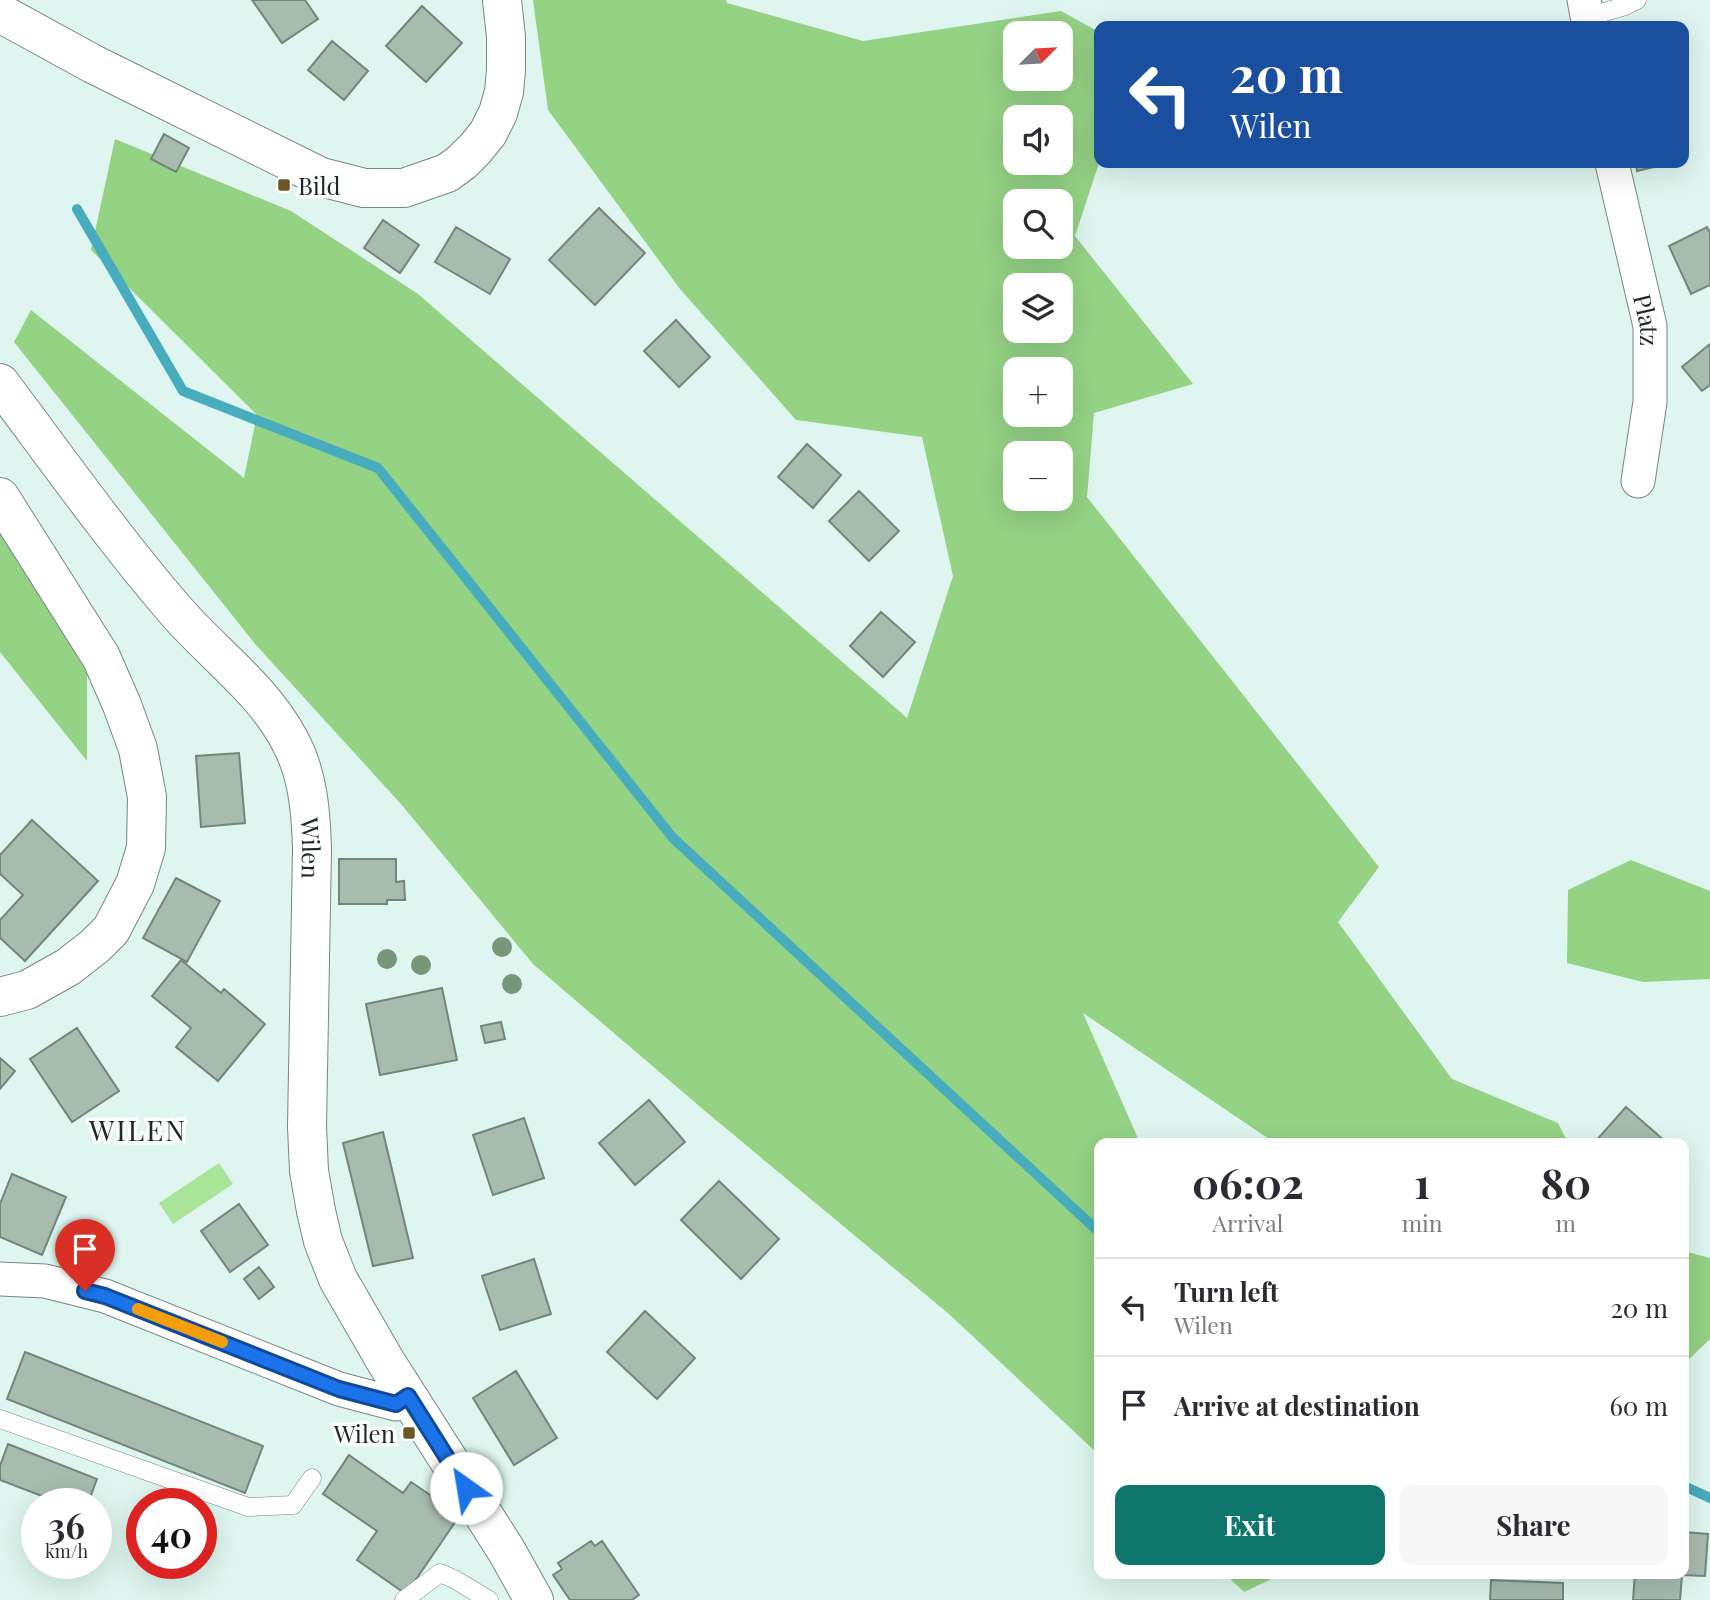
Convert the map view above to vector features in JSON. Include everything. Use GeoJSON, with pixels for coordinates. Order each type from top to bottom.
{"type":"FeatureCollection","features":[{"type":"Feature","properties":{"kind":"street"},"geometry":{"type":"LineString","coordinates":[[0,13],[93,64],[321,177],[364,188],[404,188],[447,173],[476,148],[493,123],[498,113],[506,70],[502,0]]}},
{"type":"Feature","properties":{"kind":"street","name":"Platz"},"geometry":{"type":"LineString","coordinates":[[1613,168],[1650,327],[1650,402],[1638,481]]}},
{"type":"Feature","properties":{"kind":"street","name":"Wilen"},"geometry":{"type":"LineString","coordinates":[[0,383],[145,575],[182,618],[268,707],[291,741],[303,774],[310,809],[312,849],[307,1127],[309,1171],[323,1241],[338,1279],[408,1396],[506,1550],[534,1600]]}},
{"type":"Feature","properties":{"kind":"street"},"geometry":{"type":"LineString","coordinates":[[0,497],[101,657],[138,749],[147,797],[146,848],[135,884],[111,930],[68,967],[27,990],[0,997]]}},
{"type":"Feature","properties":{"kind":"street"},"geometry":{"type":"LineString","coordinates":[[0,1279],[46,1281],[105,1296],[339,1389],[396,1404],[408,1396]]}},
{"type":"Feature","properties":{"kind":"lane"},"geometry":{"type":"LineString","coordinates":[[1587,15],[1625,6],[1637,0]]}},
{"type":"Feature","properties":{"kind":"lane"},"geometry":{"type":"LineString","coordinates":[[0,1419],[248,1507],[293,1505],[312,1478]]}},
{"type":"Feature","properties":{"kind":"lane"},"geometry":{"type":"LineString","coordinates":[[404,1600],[440,1573],[489,1600]]}},
{"type":"Feature","properties":{"kind":"green space"},"geometry":{"type":"Polygon","coordinates":[[[533,0],[726,0],[727,3],[863,41],[1061,11],[1094,29],[1094,168],[1097,168],[1075,236],[1193,384],[1094,413],[1087,497],[1379,867],[1338,922],[1452,1079],[1558,1123],[1566,1138],[1268,1138],[1083,1013],[1138,1138],[1094,1138],[1094,1450],[949,1314],[533,964],[401,804],[256,645],[14,342],[31,310],[244,478],[257,415],[91,250],[115,139],[291,211],[418,294],[907,718],[953,576],[922,437],[796,420],[680,289],[548,110],[533,0]]]}},
{"type":"Feature","properties":{"kind":"green space"},"geometry":{"type":"Polygon","coordinates":[[[0,534],[87,669],[87,761],[0,652],[0,534]]]}},
{"type":"Feature","properties":{"kind":"green space"},"geometry":{"type":"Polygon","coordinates":[[[1631,860],[1710,891],[1710,979],[1643,982],[1567,963],[1568,890],[1631,860]]]}},
{"type":"Feature","properties":{"kind":"green space"},"geometry":{"type":"Polygon","coordinates":[[[219,1163],[233,1184],[173,1224],[159,1203],[219,1163]]]}},
{"type":"Feature","properties":{"kind":"green space"},"geometry":{"type":"Polygon","coordinates":[[[1689,1252],[1710,1258],[1710,1339],[1689,1359],[1689,1252]]]}},
{"type":"Feature","properties":{"kind":"green space"},"geometry":{"type":"Polygon","coordinates":[[[1230,1579],[1271,1579],[1244,1592],[1230,1579]]]}},
{"type":"Feature","properties":{"kind":"building"},"geometry":{"type":"Polygon","coordinates":[[[252,0],[305,0],[318,19],[282,43],[252,0]]]}},
{"type":"Feature","properties":{"kind":"building"},"geometry":{"type":"Polygon","coordinates":[[[422,6],[462,43],[426,82],[386,46],[422,6]]]}},
{"type":"Feature","properties":{"kind":"building"},"geometry":{"type":"Polygon","coordinates":[[[332,41],[368,71],[344,100],[308,70],[332,41]]]}},
{"type":"Feature","properties":{"kind":"building"},"geometry":{"type":"Polygon","coordinates":[[[164,134],[189,148],[176,172],[151,159],[164,134]]]}},
{"type":"Feature","properties":{"kind":"building"},"geometry":{"type":"Polygon","coordinates":[[[599,208],[645,253],[595,305],[549,260],[599,208]]]}},
{"type":"Feature","properties":{"kind":"building"},"geometry":{"type":"Polygon","coordinates":[[[383,220],[419,245],[400,273],[364,248],[383,220]]]}},
{"type":"Feature","properties":{"kind":"building"},"geometry":{"type":"Polygon","coordinates":[[[456,227],[510,259],[490,294],[435,262],[456,227]]]}},
{"type":"Feature","properties":{"kind":"building"},"geometry":{"type":"Polygon","coordinates":[[[1707,227],[1710,233],[1710,285],[1691,294],[1669,246],[1707,227]]]}},
{"type":"Feature","properties":{"kind":"building"},"geometry":{"type":"Polygon","coordinates":[[[676,320],[710,357],[679,387],[644,351],[676,320]]]}},
{"type":"Feature","properties":{"kind":"building"},"geometry":{"type":"Polygon","coordinates":[[[1710,344],[1710,385],[1702,391],[1682,367],[1710,344]]]}},
{"type":"Feature","properties":{"kind":"building"},"geometry":{"type":"Polygon","coordinates":[[[807,444],[841,475],[813,508],[778,477],[807,444]]]}},
{"type":"Feature","properties":{"kind":"building"},"geometry":{"type":"Polygon","coordinates":[[[859,491],[899,531],[869,561],[829,521],[859,491]]]}},
{"type":"Feature","properties":{"kind":"building"},"geometry":{"type":"Polygon","coordinates":[[[881,612],[915,642],[883,677],[850,646],[881,612]]]}},
{"type":"Feature","properties":{"kind":"building"},"geometry":{"type":"Polygon","coordinates":[[[239,753],[245,823],[201,827],[196,756],[239,753]]]}},
{"type":"Feature","properties":{"kind":"building"},"geometry":{"type":"Polygon","coordinates":[[[32,820],[98,881],[25,961],[0,938],[0,920],[23,895],[0,874],[0,855],[32,820]]]}},
{"type":"Feature","properties":{"kind":"building"},"geometry":{"type":"Polygon","coordinates":[[[339,859],[396,859],[396,882],[404,881],[405,900],[387,900],[387,904],[339,904],[339,859]]]}},
{"type":"Feature","properties":{"kind":"building"},"geometry":{"type":"Polygon","coordinates":[[[176,878],[220,901],[187,962],[143,938],[176,878]]]}},
{"type":"Feature","properties":{"kind":"building"},"geometry":{"type":"Polygon","coordinates":[[[181,960],[221,993],[224,989],[265,1024],[218,1081],[176,1047],[191,1028],[152,996],[181,960]]]}},
{"type":"Feature","properties":{"kind":"building"},"geometry":{"type":"Polygon","coordinates":[[[442,988],[457,1060],[380,1075],[366,1004],[442,988]]]}},
{"type":"Feature","properties":{"kind":"building"},"geometry":{"type":"Polygon","coordinates":[[[501,1022],[505,1039],[485,1043],[481,1026],[501,1022]]]}},
{"type":"Feature","properties":{"kind":"building"},"geometry":{"type":"Polygon","coordinates":[[[77,1028],[119,1091],[72,1122],[30,1059],[77,1028]]]}},
{"type":"Feature","properties":{"kind":"building"},"geometry":{"type":"Polygon","coordinates":[[[0,1058],[15,1071],[0,1089],[0,1058]]]}},
{"type":"Feature","properties":{"kind":"building"},"geometry":{"type":"Polygon","coordinates":[[[649,1100],[685,1142],[635,1185],[599,1143],[649,1100]]]}},
{"type":"Feature","properties":{"kind":"building"},"geometry":{"type":"Polygon","coordinates":[[[1626,1107],[1661,1138],[1598,1138],[1626,1107]]]}},
{"type":"Feature","properties":{"kind":"building"},"geometry":{"type":"Polygon","coordinates":[[[524,1118],[544,1178],[493,1195],[473,1135],[524,1118]]]}},
{"type":"Feature","properties":{"kind":"building"},"geometry":{"type":"Polygon","coordinates":[[[383,1132],[413,1258],[373,1266],[343,1143],[383,1132]]]}},
{"type":"Feature","properties":{"kind":"building"},"geometry":{"type":"Polygon","coordinates":[[[12,1174],[66,1197],[42,1255],[0,1237],[0,1204],[12,1174]]]}},
{"type":"Feature","properties":{"kind":"building"},"geometry":{"type":"Polygon","coordinates":[[[719,1181],[779,1239],[741,1279],[681,1220],[719,1181]]]}},
{"type":"Feature","properties":{"kind":"building"},"geometry":{"type":"Polygon","coordinates":[[[239,1204],[268,1245],[230,1272],[201,1231],[239,1204]]]}},
{"type":"Feature","properties":{"kind":"building"},"geometry":{"type":"Polygon","coordinates":[[[534,1259],[551,1314],[500,1330],[482,1276],[534,1259]]]}},
{"type":"Feature","properties":{"kind":"building"},"geometry":{"type":"Polygon","coordinates":[[[259,1267],[274,1287],[259,1299],[244,1279],[259,1267]]]}},
{"type":"Feature","properties":{"kind":"building"},"geometry":{"type":"Polygon","coordinates":[[[645,1311],[695,1358],[657,1399],[607,1352],[645,1311]]]}},
{"type":"Feature","properties":{"kind":"building"},"geometry":{"type":"Polygon","coordinates":[[[25,1352],[263,1446],[245,1493],[7,1399],[25,1352]]]}},
{"type":"Feature","properties":{"kind":"building"},"geometry":{"type":"Polygon","coordinates":[[[516,1371],[557,1438],[514,1465],[473,1398],[516,1371]]]}},
{"type":"Feature","properties":{"kind":"building"},"geometry":{"type":"Polygon","coordinates":[[[8,1444],[97,1479],[94,1488],[21,1488],[0,1480],[0,1466],[8,1444]]]}},
{"type":"Feature","properties":{"kind":"building"},"geometry":{"type":"Polygon","coordinates":[[[349,1455],[403,1493],[411,1482],[460,1515],[406,1594],[357,1560],[377,1531],[323,1494],[349,1455]]]}},
{"type":"Feature","properties":{"kind":"building"},"geometry":{"type":"Polygon","coordinates":[[[1689,1532],[1708,1534],[1705,1576],[1689,1575],[1689,1532]]]}},
{"type":"Feature","properties":{"kind":"building"},"geometry":{"type":"Polygon","coordinates":[[[591,1541],[595,1546],[602,1541],[639,1595],[632,1600],[570,1600],[553,1575],[562,1569],[558,1563],[591,1541]]]}},
{"type":"Feature","properties":{"kind":"building"},"geometry":{"type":"Polygon","coordinates":[[[1635,1579],[1682,1579],[1680,1600],[1633,1600],[1635,1579]]]}},
{"type":"Feature","properties":{"kind":"building"},"geometry":{"type":"Polygon","coordinates":[[[1491,1580],[1563,1583],[1563,1600],[1490,1600],[1491,1580]]]}},
{"type":"Feature","properties":{"kind":"waterway"},"geometry":{"type":"LineString","coordinates":[[77,209],[183,391],[378,468],[673,838],[1094,1227]]}},
{"type":"Feature","properties":{"kind":"waterway"},"geometry":{"type":"LineString","coordinates":[[1689,1488],[1710,1498]]}},
{"type":"Feature","properties":{"kind":"slow traffic"},"geometry":{"type":"LineString","coordinates":[[138,1309],[222,1342]]}},
{"type":"Feature","properties":{"kind":"place","name":"Bild"},"geometry":{"type":"Point","coordinates":[284,185]}},
{"type":"Feature","properties":{"kind":"place","name":"Wilen"},"geometry":{"type":"Point","coordinates":[409,1433]}},
{"type":"Feature","properties":{"kind":"district","name":"WILEN"},"geometry":{"type":"Point","coordinates":[138,1129]}},
{"type":"Feature","properties":{"kind":"route"},"geometry":{"type":"LineString","coordinates":[[85,1291],[105,1296],[339,1389],[396,1404],[408,1396],[466,1488]]}}]}
